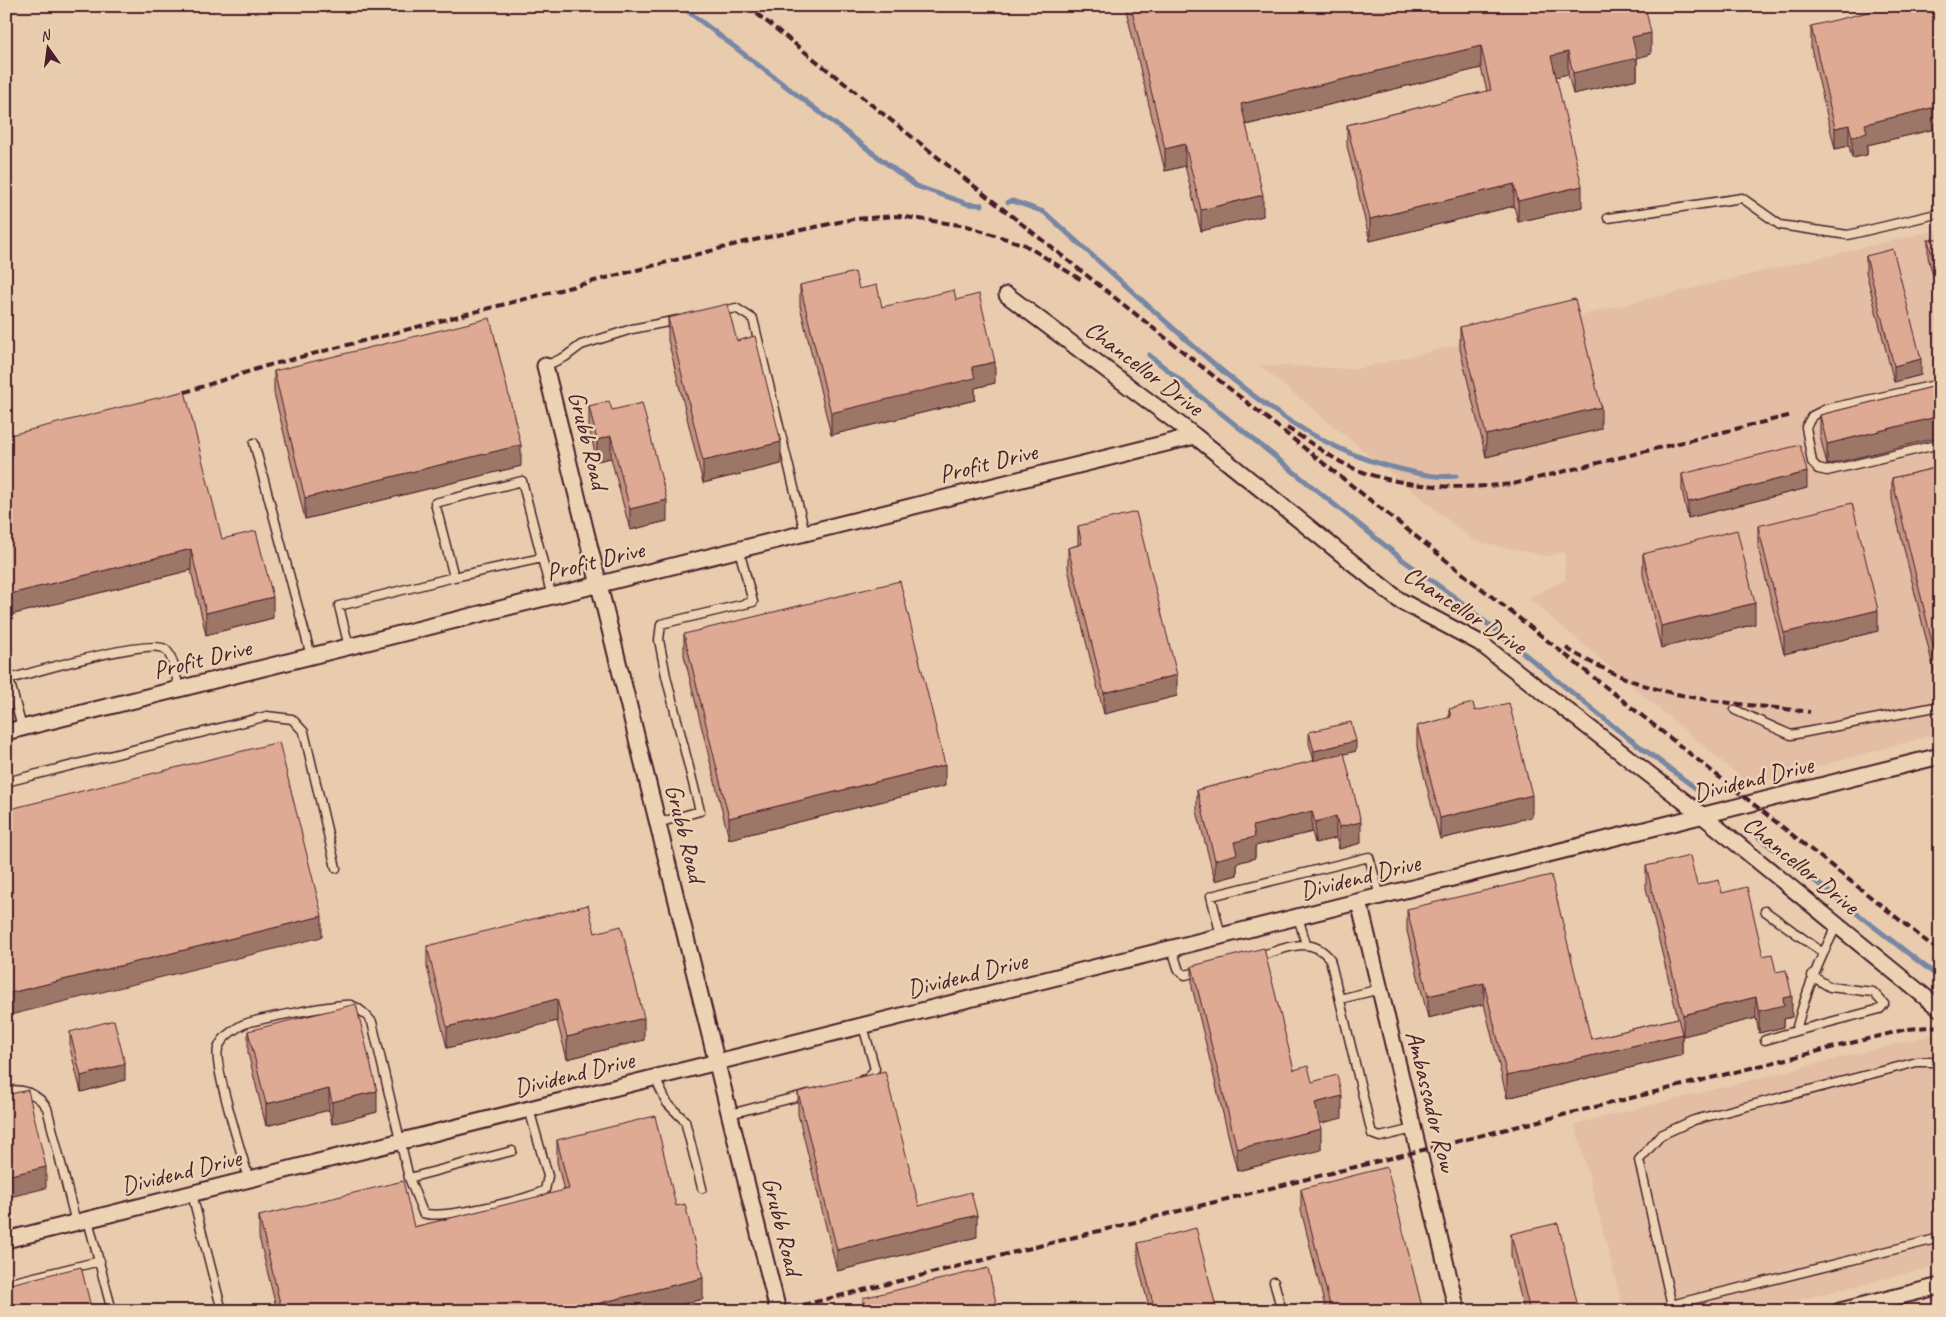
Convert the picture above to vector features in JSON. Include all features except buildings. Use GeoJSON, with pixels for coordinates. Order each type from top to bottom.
{"type":"FeatureCollection","features":[{"type":"Feature","properties":{"kind":"street","name":"Chancellor Drive"},"geometry":{"type":"LineString","coordinates":[[1007,295],[1195,436],[1399,600],[1480,643],[1703,816],[1940,1009]]}},
{"type":"Feature","properties":{"kind":"street","name":"Grubb Road"},"geometry":{"type":"LineString","coordinates":[[545,366],[778,1311]]}},
{"type":"Feature","properties":{"kind":"street","name":"Profit Drive"},"geometry":{"type":"LineString","coordinates":[[6,732],[1195,436]]}},
{"type":"Feature","properties":{"kind":"street","name":"Dividend Drive"},"geometry":{"type":"LineString","coordinates":[[6,1240],[1940,756]]}},
{"type":"Feature","properties":{"kind":"street","name":"Ambassador Row"},"geometry":{"type":"LineString","coordinates":[[1359,902],[1457,1311]]}},
{"type":"Feature","properties":{"kind":"street"},"geometry":{"type":"LineString","coordinates":[[1840,1311],[1940,1286]]}},
{"type":"Feature","properties":{"kind":"lane"},"geometry":{"type":"LineString","coordinates":[[1608,218],[1742,198],[1780,225],[1848,235],[1940,213]]}},
{"type":"Feature","properties":{"kind":"lane"},"geometry":{"type":"LineString","coordinates":[[708,314],[736,308],[753,319],[805,533]]}},
{"type":"Feature","properties":{"kind":"lane"},"geometry":{"type":"LineString","coordinates":[[545,366],[565,357],[581,345],[632,329],[689,318]]}},
{"type":"Feature","properties":{"kind":"lane"},"geometry":{"type":"LineString","coordinates":[[1940,384],[1826,409],[1812,416],[1806,427],[1812,462],[1818,469],[1827,471],[1940,444]]}},
{"type":"Feature","properties":{"kind":"lane"},"geometry":{"type":"LineString","coordinates":[[254,443],[311,656]]}},
{"type":"Feature","properties":{"kind":"lane"},"geometry":{"type":"LineString","coordinates":[[454,577],[435,503],[522,481],[552,596]]}},
{"type":"Feature","properties":{"kind":"lane"},"geometry":{"type":"LineString","coordinates":[[658,823],[700,812],[666,676],[659,640],[661,624],[753,602],[739,550]]}},
{"type":"Feature","properties":{"kind":"lane"},"geometry":{"type":"LineString","coordinates":[[349,647],[339,606],[454,577],[542,558]]}},
{"type":"Feature","properties":{"kind":"lane"},"geometry":{"type":"LineString","coordinates":[[22,728],[8,679],[127,649],[156,646],[164,648],[169,653],[180,689]]}},
{"type":"Feature","properties":{"kind":"lane"},"geometry":{"type":"LineString","coordinates":[[1734,710],[1791,735],[1940,706]]}},
{"type":"Feature","properties":{"kind":"lane"},"geometry":{"type":"LineString","coordinates":[[6,782],[267,716],[292,719],[304,732],[336,868]]}},
{"type":"Feature","properties":{"kind":"lane"},"geometry":{"type":"LineString","coordinates":[[1221,936],[1211,896],[1369,857],[1380,896]]}},
{"type":"Feature","properties":{"kind":"lane"},"geometry":{"type":"LineString","coordinates":[[1765,911],[1823,953]]}},
{"type":"Feature","properties":{"kind":"lane"},"geometry":{"type":"LineString","coordinates":[[1298,917],[1306,944]]}},
{"type":"Feature","properties":{"kind":"lane"},"geometry":{"type":"LineString","coordinates":[[1796,1031],[1812,976],[1837,925]]}},
{"type":"Feature","properties":{"kind":"lane"},"geometry":{"type":"LineString","coordinates":[[1250,958],[1306,944],[1322,948],[1330,959],[1372,1134],[1380,1137],[1413,1129]]}},
{"type":"Feature","properties":{"kind":"lane"},"geometry":{"type":"LineString","coordinates":[[1172,949],[1179,971],[1185,975],[1213,968]]}},
{"type":"Feature","properties":{"kind":"lane"},"geometry":{"type":"LineString","coordinates":[[1765,1040],[1880,1009],[1884,1004],[1873,992],[1830,987],[1812,976]]}},
{"type":"Feature","properties":{"kind":"lane"},"geometry":{"type":"LineString","coordinates":[[1340,999],[1380,989]]}},
{"type":"Feature","properties":{"kind":"lane"},"geometry":{"type":"LineString","coordinates":[[248,1179],[219,1071],[218,1049],[229,1033],[244,1024],[350,1005],[366,1014],[372,1022],[409,1178],[423,1213],[430,1216],[448,1215],[545,1190],[548,1176],[529,1109]]}},
{"type":"Feature","properties":{"kind":"lane"},"geometry":{"type":"LineString","coordinates":[[849,1083],[867,1078],[875,1069],[863,1026]]}},
{"type":"Feature","properties":{"kind":"lane"},"geometry":{"type":"LineString","coordinates":[[1940,1062],[1917,1062],[1694,1120],[1661,1135],[1640,1160],[1672,1308],[1940,1238]]}},
{"type":"Feature","properties":{"kind":"lane"},"geometry":{"type":"LineString","coordinates":[[655,1078],[667,1103],[685,1121],[702,1188]]}},
{"type":"Feature","properties":{"kind":"lane"},"geometry":{"type":"LineString","coordinates":[[6,1091],[22,1091],[33,1094],[42,1100],[47,1108],[82,1221],[100,1261],[112,1311]]}},
{"type":"Feature","properties":{"kind":"lane"},"geometry":{"type":"LineString","coordinates":[[730,1114],[812,1093]]}},
{"type":"Feature","properties":{"kind":"lane"},"geometry":{"type":"LineString","coordinates":[[409,1178],[512,1151]]}},
{"type":"Feature","properties":{"kind":"lane"},"geometry":{"type":"LineString","coordinates":[[192,1194],[222,1311]]}},
{"type":"Feature","properties":{"kind":"lane"},"geometry":{"type":"LineString","coordinates":[[6,1284],[100,1261]]}},
{"type":"Feature","properties":{"kind":"lane"},"geometry":{"type":"LineString","coordinates":[[1274,1282],[1282,1311]]}},
{"type":"Feature","properties":{"kind":"shaded area"},"geometry":{"type":"Polygon","coordinates":[[[1940,229],[1940,733],[1750,785],[1528,598],[1565,580],[1565,552],[1547,556],[1474,541],[1259,365],[1357,369],[1940,229]]]}},
{"type":"Feature","properties":{"kind":"shaded area"},"geometry":{"type":"Polygon","coordinates":[[[1940,1033],[1940,1265],[1755,1311],[1624,1311],[1575,1124],[1940,1033]]]}},
{"type":"Feature","properties":{"kind":"waterway"},"geometry":{"type":"LineString","coordinates":[[681,6],[916,186],[968,204],[982,205]]}},
{"type":"Feature","properties":{"kind":"waterway"},"geometry":{"type":"LineString","coordinates":[[1008,202],[1013,201],[1044,212],[1209,360],[1238,384],[1298,426],[1330,444],[1364,459],[1421,474],[1456,476]]}},
{"type":"Feature","properties":{"kind":"waterway"},"geometry":{"type":"LineString","coordinates":[[1149,355],[1403,560],[1457,599],[1618,730],[1698,790]]}},
{"type":"Feature","properties":{"kind":"waterway"},"geometry":{"type":"LineString","coordinates":[[1757,836],[1940,978]]}},
{"type":"Feature","properties":{"kind":"railway"},"geometry":{"type":"LineString","coordinates":[[747,6],[1940,952]]}},
{"type":"Feature","properties":{"kind":"railway"},"geometry":{"type":"LineString","coordinates":[[173,396],[266,366],[745,242],[853,219],[899,216],[967,226],[1025,245],[1083,281]]}},
{"type":"Feature","properties":{"kind":"railway"},"geometry":{"type":"LineString","coordinates":[[1287,428],[1338,460],[1374,476],[1413,484],[1473,487],[1513,484],[1792,415]]}},
{"type":"Feature","properties":{"kind":"railway"},"geometry":{"type":"LineString","coordinates":[[1566,648],[1618,675],[1669,692],[1730,703],[1810,712]]}},
{"type":"Feature","properties":{"kind":"railway"},"geometry":{"type":"LineString","coordinates":[[779,1311],[1907,1029],[1940,1026]]}}]}
